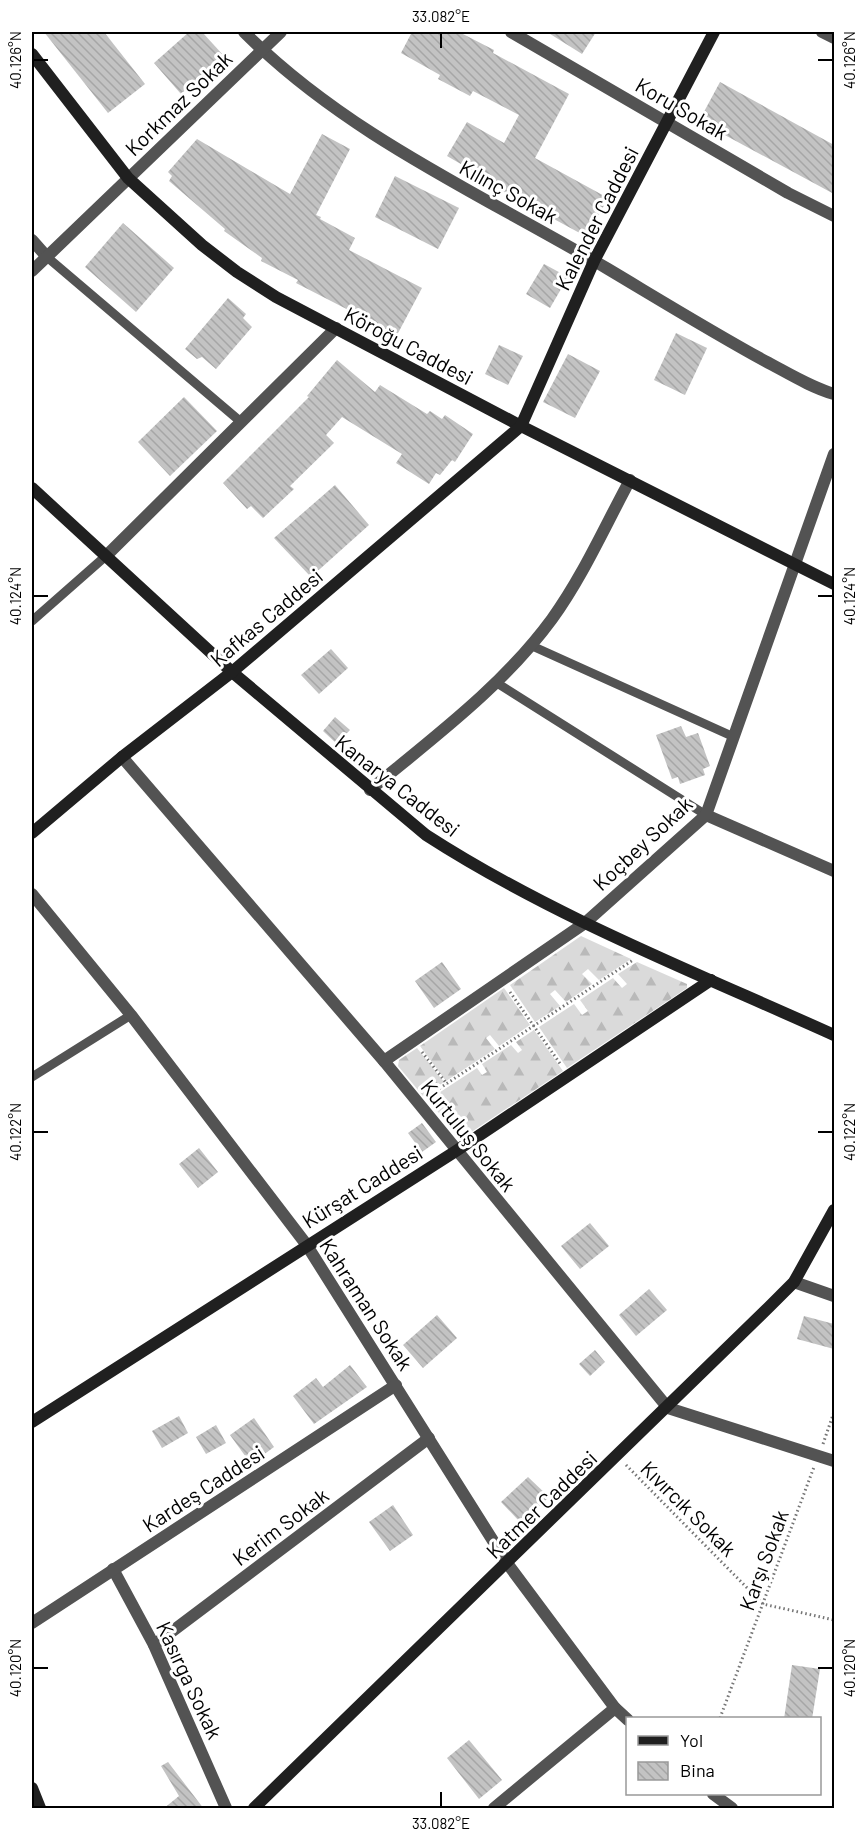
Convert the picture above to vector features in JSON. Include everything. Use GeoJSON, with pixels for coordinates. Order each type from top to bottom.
{"type":"FeatureCollection","features":[{"type":"Feature","properties":{"kind":"street","name":"Kılınç Sokak"},"geometry":{"type":"LineString","coordinates":[[244,32],[262,50],[338,112],[385,143],[594,261],[730,342],[818,390],[834,394]]}},
{"type":"Feature","properties":{"kind":"street","name":"Korkmaz Sokak"},"geometry":{"type":"LineString","coordinates":[[32,271],[281,32]]}},
{"type":"Feature","properties":{"kind":"street","name":"Kalender Caddesi"},"geometry":{"type":"LineString","coordinates":[[521,426],[594,261],[714,32]]}},
{"type":"Feature","properties":{"kind":"street"},"geometry":{"type":"LineString","coordinates":[[822,32],[834,38]]}},
{"type":"Feature","properties":{"kind":"street","name":"Koru Sokak"},"geometry":{"type":"LineString","coordinates":[[517,33],[788,193],[834,216]]}},
{"type":"Feature","properties":{"kind":"street","name":"Köroğu Caddesi"},"geometry":{"type":"LineString","coordinates":[[32,54],[128,178],[202,245],[237,272],[276,297],[521,426],[834,584]]}},
{"type":"Feature","properties":{"kind":"street"},"geometry":{"type":"LineString","coordinates":[[32,240],[46,257]]}},
{"type":"Feature","properties":{"kind":"street"},"geometry":{"type":"LineString","coordinates":[[107,555],[336,328]]}},
{"type":"Feature","properties":{"kind":"street","name":"Kafkas Caddesi"},"geometry":{"type":"LineString","coordinates":[[32,833],[122,757],[232,672],[521,426]]}},
{"type":"Feature","properties":{"kind":"street","name":"Koçbey Sokak"},"geometry":{"type":"LineString","coordinates":[[384,1061],[585,923],[706,815],[834,454]]}},
{"type":"Feature","properties":{"kind":"street"},"geometry":{"type":"LineString","coordinates":[[370,790],[497,683],[530,645],[573,588],[630,480]]}},
{"type":"Feature","properties":{"kind":"street","name":"Kanarya Caddesi"},"geometry":{"type":"LineString","coordinates":[[32,489],[107,555],[232,672],[426,835],[460,858],[585,923],[834,1035]]}},
{"type":"Feature","properties":{"kind":"street","name":"Kurtuluş Sokak"},"geometry":{"type":"LineString","coordinates":[[122,757],[384,1061],[668,1408]]}},
{"type":"Feature","properties":{"kind":"street"},"geometry":{"type":"LineString","coordinates":[[706,815],[834,871]]}},
{"type":"Feature","properties":{"kind":"street","name":"Kahraman Sokak"},"geometry":{"type":"LineString","coordinates":[[32,894],[131,1016],[306,1244],[507,1563],[615,1708],[626,1719]]}},
{"type":"Feature","properties":{"kind":"street","name":"Kürşat Caddesi"},"geometry":{"type":"LineString","coordinates":[[32,1422],[306,1244],[456,1151],[711,980]]}},
{"type":"Feature","properties":{"kind":"street","name":"Katmer Caddesi"},"geometry":{"type":"LineString","coordinates":[[254,1809],[618,1457],[794,1282],[834,1210]]}},
{"type":"Feature","properties":{"kind":"street"},"geometry":{"type":"LineString","coordinates":[[794,1282],[834,1296]]}},
{"type":"Feature","properties":{"kind":"street","name":"Kardeş Caddesi"},"geometry":{"type":"LineString","coordinates":[[32,1623],[396,1385]]}},
{"type":"Feature","properties":{"kind":"street"},"geometry":{"type":"LineString","coordinates":[[668,1408],[834,1461]]}},
{"type":"Feature","properties":{"kind":"street","name":"Kerim Sokak"},"geometry":{"type":"LineString","coordinates":[[154,1645],[429,1438]]}},
{"type":"Feature","properties":{"kind":"street","name":"Kasırga Sokak"},"geometry":{"type":"LineString","coordinates":[[113,1569],[154,1645],[226,1809]]}},
{"type":"Feature","properties":{"kind":"street"},"geometry":{"type":"LineString","coordinates":[[494,1809],[615,1708]]}},
{"type":"Feature","properties":{"kind":"street"},"geometry":{"type":"LineString","coordinates":[[32,1788],[40,1809]]}},
{"type":"Feature","properties":{"kind":"street"},"geometry":{"type":"LineString","coordinates":[[714,1795],[732,1809]]}},
{"type":"Feature","properties":{"kind":"lane"},"geometry":{"type":"LineString","coordinates":[[46,257],[241,422]]}},
{"type":"Feature","properties":{"kind":"lane"},"geometry":{"type":"LineString","coordinates":[[32,621],[107,555]]}},
{"type":"Feature","properties":{"kind":"lane"},"geometry":{"type":"LineString","coordinates":[[530,645],[734,737]]}},
{"type":"Feature","properties":{"kind":"lane"},"geometry":{"type":"LineString","coordinates":[[497,683],[706,815]]}},
{"type":"Feature","properties":{"kind":"lane"},"geometry":{"type":"LineString","coordinates":[[32,1077],[131,1016]]}},
{"type":"Feature","properties":{"kind":"path"},"geometry":{"type":"LineString","coordinates":[[418,1103],[647,951]]}},
{"type":"Feature","properties":{"kind":"path"},"geometry":{"type":"LineString","coordinates":[[502,980],[568,1075]]}},
{"type":"Feature","properties":{"kind":"path"},"geometry":{"type":"LineString","coordinates":[[413,1041],[447,1084]]}},
{"type":"Feature","properties":{"kind":"path","name":"Karşı Sokak"},"geometry":{"type":"LineString","coordinates":[[721,1717],[834,1412]]}},
{"type":"Feature","properties":{"kind":"path","name":"Kıvırcık Sokak"},"geometry":{"type":"LineString","coordinates":[[618,1457],[763,1604]]}},
{"type":"Feature","properties":{"kind":"path"},"geometry":{"type":"LineString","coordinates":[[763,1604],[834,1620]]}},
{"type":"Feature","properties":{"kind":"green space"},"geometry":{"type":"Polygon","coordinates":[[[581,936],[631,959],[599,980],[588,969],[582,974],[592,984],[566,1002],[555,990],[550,994],[560,1006],[535,1022],[510,985],[581,936]]]}},
{"type":"Feature","properties":{"kind":"green space"},"geometry":{"type":"Polygon","coordinates":[[[637,962],[687,984],[687,988],[567,1068],[539,1027],[574,1004],[582,1015],[588,1011],[580,1000],[613,978],[622,988],[627,984],[618,974],[637,962]]]}},
{"type":"Feature","properties":{"kind":"green space"},"geometry":{"type":"Polygon","coordinates":[[[504,988],[530,1025],[499,1046],[490,1035],[486,1038],[495,1049],[446,1081],[420,1046],[504,988]]]}},
{"type":"Feature","properties":{"kind":"green space"},"geometry":{"type":"Polygon","coordinates":[[[534,1030],[563,1071],[464,1137],[459,1137],[428,1100],[477,1068],[482,1075],[487,1072],[482,1064],[511,1045],[518,1053],[522,1050],[516,1042],[534,1030]]]}},
{"type":"Feature","properties":{"kind":"green space"},"geometry":{"type":"Polygon","coordinates":[[[417,1048],[444,1082],[423,1096],[398,1066],[399,1060],[417,1048]]]}},
{"type":"Feature","properties":{"kind":"building"},"geometry":{"type":"Polygon","coordinates":[[[44,32],[104,32],[145,84],[108,113],[44,32]]]}},
{"type":"Feature","properties":{"kind":"building"},"geometry":{"type":"Polygon","coordinates":[[[189,32],[202,32],[224,56],[181,94],[154,63],[189,32]]]}},
{"type":"Feature","properties":{"kind":"building"},"geometry":{"type":"Polygon","coordinates":[[[412,32],[459,32],[569,94],[535,158],[608,198],[587,237],[484,181],[485,178],[447,156],[467,122],[504,143],[519,115],[473,91],[470,96],[438,79],[440,75],[401,53],[412,32]]]}},
{"type":"Feature","properties":{"kind":"building"},"geometry":{"type":"Polygon","coordinates":[[[547,32],[596,32],[582,54],[547,32]]]}},
{"type":"Feature","properties":{"kind":"building"},"geometry":{"type":"Polygon","coordinates":[[[720,82],[834,145],[834,194],[699,121],[720,82]]]}},
{"type":"Feature","properties":{"kind":"building"},"geometry":{"type":"Polygon","coordinates":[[[322,134],[350,149],[316,215],[355,238],[349,250],[422,288],[397,335],[296,283],[298,280],[261,261],[262,258],[224,231],[225,229],[169,181],[172,176],[168,172],[197,139],[290,194],[322,134]]]}},
{"type":"Feature","properties":{"kind":"building"},"geometry":{"type":"Polygon","coordinates":[[[395,176],[459,208],[438,249],[375,217],[395,176]]]}},
{"type":"Feature","properties":{"kind":"building"},"geometry":{"type":"Polygon","coordinates":[[[123,223],[174,268],[136,312],[85,267],[123,223]]]}},
{"type":"Feature","properties":{"kind":"building"},"geometry":{"type":"Polygon","coordinates":[[[544,264],[568,277],[550,308],[526,294],[544,264]]]}},
{"type":"Feature","properties":{"kind":"building"},"geometry":{"type":"Polygon","coordinates":[[[228,298],[246,314],[243,318],[252,327],[216,369],[202,357],[197,359],[185,349],[228,298]]]}},
{"type":"Feature","properties":{"kind":"building"},"geometry":{"type":"Polygon","coordinates":[[[676,333],[707,348],[685,395],[654,380],[676,333]]]}},
{"type":"Feature","properties":{"kind":"building"},"geometry":{"type":"Polygon","coordinates":[[[499,345],[523,356],[508,385],[485,374],[499,345]]]}},
{"type":"Feature","properties":{"kind":"building"},"geometry":{"type":"Polygon","coordinates":[[[568,354],[600,371],[575,418],[543,402],[568,354]]]}},
{"type":"Feature","properties":{"kind":"building"},"geometry":{"type":"Polygon","coordinates":[[[337,360],[375,392],[380,385],[427,414],[430,411],[442,419],[445,415],[473,434],[455,462],[452,460],[440,475],[436,473],[429,484],[396,463],[402,454],[342,417],[326,435],[334,443],[290,486],[294,489],[263,518],[251,506],[247,509],[223,483],[309,397],[307,396],[337,360]]]}},
{"type":"Feature","properties":{"kind":"building"},"geometry":{"type":"Polygon","coordinates":[[[184,397],[217,431],[170,476],[138,442],[184,397]]]}},
{"type":"Feature","properties":{"kind":"building"},"geometry":{"type":"Polygon","coordinates":[[[335,485],[369,525],[311,577],[274,538],[335,485]]]}},
{"type":"Feature","properties":{"kind":"building"},"geometry":{"type":"Polygon","coordinates":[[[331,649],[348,668],[319,694],[301,675],[331,649]]]}},
{"type":"Feature","properties":{"kind":"building"},"geometry":{"type":"Polygon","coordinates":[[[335,717],[350,730],[337,744],[323,731],[335,717]]]}},
{"type":"Feature","properties":{"kind":"building"},"geometry":{"type":"Polygon","coordinates":[[[681,726],[686,737],[698,733],[710,766],[703,769],[705,775],[680,784],[678,777],[672,779],[656,735],[681,726]]]}},
{"type":"Feature","properties":{"kind":"building"},"geometry":{"type":"Polygon","coordinates":[[[442,962],[461,989],[434,1008],[415,981],[442,962]]]}},
{"type":"Feature","properties":{"kind":"building"},"geometry":{"type":"Polygon","coordinates":[[[422,1123],[436,1142],[422,1152],[408,1133],[422,1123]]]}},
{"type":"Feature","properties":{"kind":"building"},"geometry":{"type":"Polygon","coordinates":[[[199,1148],[218,1172],[198,1188],[179,1164],[199,1148]]]}},
{"type":"Feature","properties":{"kind":"building"},"geometry":{"type":"Polygon","coordinates":[[[590,1223],[609,1246],[580,1269],[561,1246],[590,1223]]]}},
{"type":"Feature","properties":{"kind":"building"},"geometry":{"type":"Polygon","coordinates":[[[649,1289],[667,1310],[636,1336],[619,1315],[649,1289]]]}},
{"type":"Feature","properties":{"kind":"building"},"geometry":{"type":"Polygon","coordinates":[[[437,1315],[457,1338],[423,1368],[403,1345],[437,1315]]]}},
{"type":"Feature","properties":{"kind":"building"},"geometry":{"type":"Polygon","coordinates":[[[804,1316],[834,1324],[834,1349],[797,1339],[804,1316]]]}},
{"type":"Feature","properties":{"kind":"building"},"geometry":{"type":"Polygon","coordinates":[[[595,1350],[605,1362],[590,1376],[579,1364],[595,1350]]]}},
{"type":"Feature","properties":{"kind":"building"},"geometry":{"type":"Polygon","coordinates":[[[350,1365],[367,1387],[314,1424],[293,1396],[316,1378],[323,1387],[350,1365]]]}},
{"type":"Feature","properties":{"kind":"building"},"geometry":{"type":"Polygon","coordinates":[[[179,1416],[188,1433],[162,1448],[152,1431],[179,1416]]]}},
{"type":"Feature","properties":{"kind":"building"},"geometry":{"type":"Polygon","coordinates":[[[254,1418],[274,1447],[251,1464],[230,1435],[254,1418]]]}},
{"type":"Feature","properties":{"kind":"building"},"geometry":{"type":"Polygon","coordinates":[[[216,1425],[226,1443],[206,1454],[196,1437],[216,1425]]]}},
{"type":"Feature","properties":{"kind":"building"},"geometry":{"type":"Polygon","coordinates":[[[528,1477],[549,1497],[521,1523],[501,1502],[528,1477]]]}},
{"type":"Feature","properties":{"kind":"building"},"geometry":{"type":"Polygon","coordinates":[[[393,1505],[413,1535],[390,1551],[369,1522],[393,1505]]]}},
{"type":"Feature","properties":{"kind":"building"},"geometry":{"type":"Polygon","coordinates":[[[792,1665],[820,1669],[812,1717],[784,1717],[792,1665]]]}},
{"type":"Feature","properties":{"kind":"building"},"geometry":{"type":"Polygon","coordinates":[[[469,1740],[502,1780],[479,1799],[447,1758],[469,1740]]]}},
{"type":"Feature","properties":{"kind":"building"},"geometry":{"type":"Polygon","coordinates":[[[168,1762],[204,1809],[163,1809],[179,1796],[161,1766],[168,1762]]]}}]}
